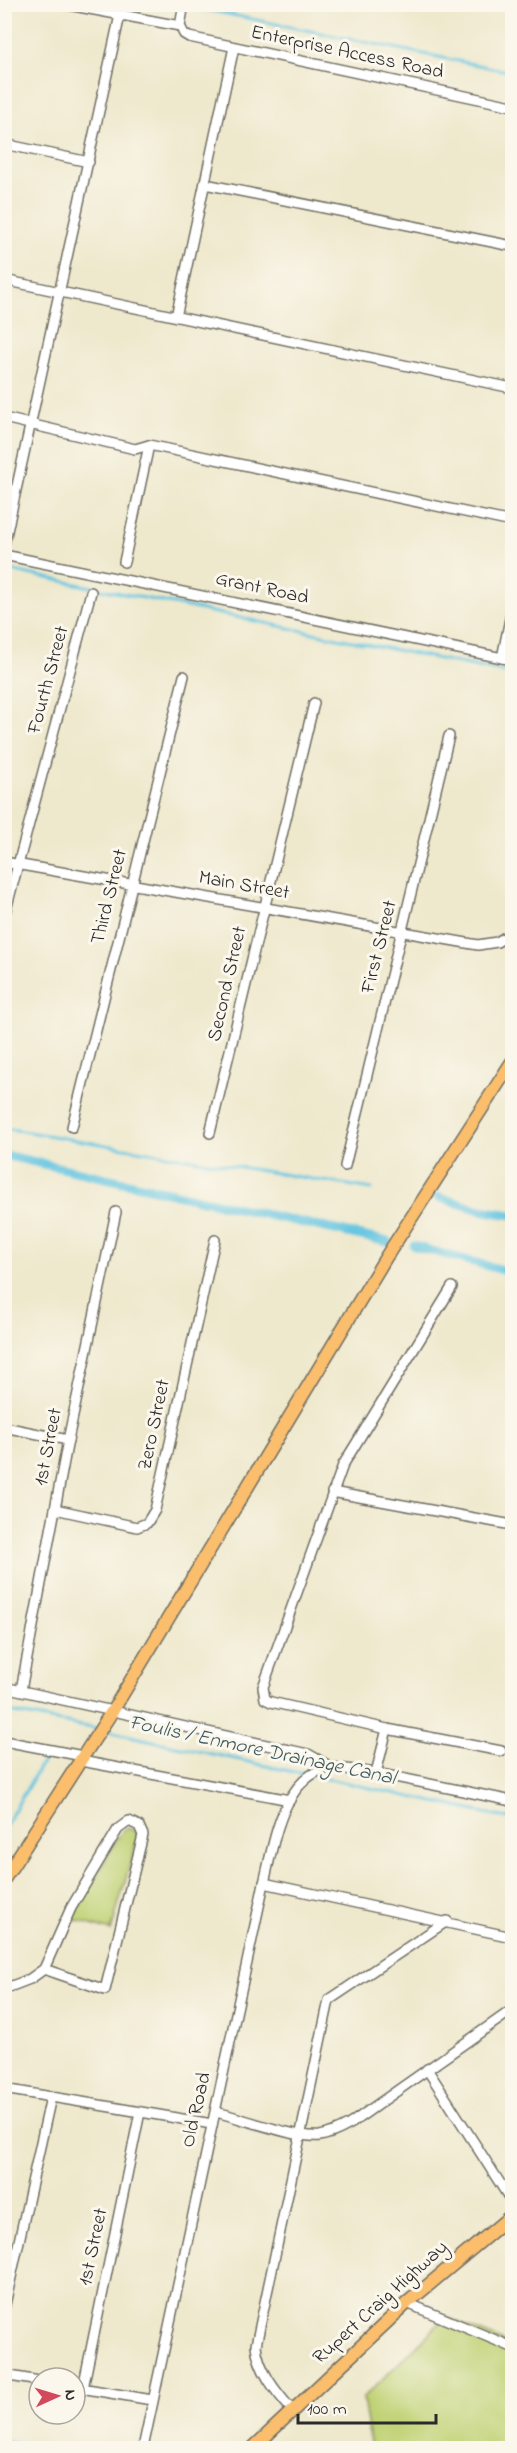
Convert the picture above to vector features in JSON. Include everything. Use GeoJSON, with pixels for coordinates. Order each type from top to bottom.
{"type":"FeatureCollection","features":[{"type":"Feature","properties":{"kind":"main road"},"geometry":{"type":"LineString","coordinates":[[4,1879],[113,1710],[395,1243],[508,1080],[513,1062]]}},
{"type":"Feature","properties":{"kind":"main road","name":"Rupert Craig Highway"},"geometry":{"type":"LineString","coordinates":[[253,2448],[407,2303],[513,2215]]}},
{"type":"Feature","properties":{"kind":"street"},"geometry":{"type":"LineString","coordinates":[[63,4],[180,26],[184,8]]}},
{"type":"Feature","properties":{"kind":"street"},"geometry":{"type":"LineString","coordinates":[[4,546],[120,15]]}},
{"type":"Feature","properties":{"kind":"street","name":"Enterprise Access Road"},"geometry":{"type":"LineString","coordinates":[[180,26],[184,34],[189,37],[513,106]]}},
{"type":"Feature","properties":{"kind":"street"},"geometry":{"type":"LineString","coordinates":[[176,317],[234,47]]}},
{"type":"Feature","properties":{"kind":"street"},"geometry":{"type":"LineString","coordinates":[[4,144],[88,162]]}},
{"type":"Feature","properties":{"kind":"street"},"geometry":{"type":"LineString","coordinates":[[205,184],[513,246]]}},
{"type":"Feature","properties":{"kind":"street"},"geometry":{"type":"LineString","coordinates":[[4,279],[513,388]]}},
{"type":"Feature","properties":{"kind":"street"},"geometry":{"type":"LineString","coordinates":[[4,418],[135,448],[149,445],[513,522]]}},
{"type":"Feature","properties":{"kind":"street"},"geometry":{"type":"LineString","coordinates":[[124,562],[149,445]]}},
{"type":"Feature","properties":{"kind":"street","name":"Grant Road"},"geometry":{"type":"LineString","coordinates":[[4,555],[513,660]]}},
{"type":"Feature","properties":{"kind":"street","name":"Fourth Street"},"geometry":{"type":"LineString","coordinates":[[4,917],[91,592]]}},
{"type":"Feature","properties":{"kind":"street"},"geometry":{"type":"LineString","coordinates":[[502,658],[513,609]]}},
{"type":"Feature","properties":{"kind":"street","name":"Third Street"},"geometry":{"type":"LineString","coordinates":[[72,1127],[184,676]]}},
{"type":"Feature","properties":{"kind":"street","name":"Second Street"},"geometry":{"type":"LineString","coordinates":[[210,1133],[314,703]]}},
{"type":"Feature","properties":{"kind":"street","name":"First Street"},"geometry":{"type":"LineString","coordinates":[[345,1166],[449,736]]}},
{"type":"Feature","properties":{"kind":"street","name":"Main Street"},"geometry":{"type":"LineString","coordinates":[[4,862],[478,945],[497,942],[513,933]]}},
{"type":"Feature","properties":{"kind":"street","name":"1st Street"},"geometry":{"type":"LineString","coordinates":[[21,1690],[68,1440],[116,1212]]}},
{"type":"Feature","properties":{"kind":"street","name":"Zero Street"},"geometry":{"type":"LineString","coordinates":[[55,1509],[137,1527],[147,1523],[155,1510],[214,1240]]}},
{"type":"Feature","properties":{"kind":"street"},"geometry":{"type":"LineString","coordinates":[[452,1287],[343,1465],[263,1687],[265,1699],[387,1729],[501,1751]]}},
{"type":"Feature","properties":{"kind":"street"},"geometry":{"type":"LineString","coordinates":[[4,1427],[68,1440]]}},
{"type":"Feature","properties":{"kind":"street"},"geometry":{"type":"LineString","coordinates":[[332,1492],[513,1525]]}},
{"type":"Feature","properties":{"kind":"street"},"geometry":{"type":"LineString","coordinates":[[4,1687],[308,1754],[328,1768],[376,1773],[513,1801]]}},
{"type":"Feature","properties":{"kind":"street"},"geometry":{"type":"LineString","coordinates":[[376,1773],[387,1729]]}},
{"type":"Feature","properties":{"kind":"street"},"geometry":{"type":"LineString","coordinates":[[4,1741],[290,1800]]}},
{"type":"Feature","properties":{"kind":"street","name":"Old Road"},"geometry":{"type":"LineString","coordinates":[[143,2448],[279,1819],[299,1785],[328,1768]]}},
{"type":"Feature","properties":{"kind":"street"},"geometry":{"type":"LineString","coordinates":[[4,1989],[30,1979],[44,1969],[71,1908],[118,1828],[129,1821],[139,1826],[143,1835],[105,1989],[44,1969]]}},
{"type":"Feature","properties":{"kind":"street"},"geometry":{"type":"LineString","coordinates":[[264,1883],[513,1937]]}},
{"type":"Feature","properties":{"kind":"street"},"geometry":{"type":"LineString","coordinates":[[292,2410],[279,2395],[258,2360],[256,2345],[329,2000],[447,1921]]}},
{"type":"Feature","properties":{"kind":"street"},"geometry":{"type":"LineString","coordinates":[[216,2112],[300,2134],[320,2136],[341,2130],[513,2010]]}},
{"type":"Feature","properties":{"kind":"street"},"geometry":{"type":"LineString","coordinates":[[427,2069],[513,2202]]}},
{"type":"Feature","properties":{"kind":"street"},"geometry":{"type":"LineString","coordinates":[[4,2089],[212,2124]]}},
{"type":"Feature","properties":{"kind":"street"},"geometry":{"type":"LineString","coordinates":[[4,2310],[51,2097]]}},
{"type":"Feature","properties":{"kind":"street","name":"1st Street"},"geometry":{"type":"LineString","coordinates":[[84,2366],[140,2112]]}},
{"type":"Feature","properties":{"kind":"street"},"geometry":{"type":"LineString","coordinates":[[407,2303],[513,2347]]}},
{"type":"Feature","properties":{"kind":"street"},"geometry":{"type":"LineString","coordinates":[[4,2375],[27,2379]]}},
{"type":"Feature","properties":{"kind":"street"},"geometry":{"type":"LineString","coordinates":[[87,2389],[152,2400]]}},
{"type":"Feature","properties":{"kind":"green space"},"geometry":{"type":"Polygon","coordinates":[[[128,1828],[136,1832],[138,1836],[111,1931],[72,1919],[122,1831],[128,1828]]]}},
{"type":"Feature","properties":{"kind":"green space"},"geometry":{"type":"Polygon","coordinates":[[[446,2317],[512,2346],[512,2448],[371,2448],[363,2398],[446,2317]]]}},
{"type":"Feature","properties":{"kind":"waterway"},"geometry":{"type":"LineString","coordinates":[[178,4],[512,72]]}},
{"type":"Feature","properties":{"kind":"waterway"},"geometry":{"type":"LineString","coordinates":[[4,569],[512,674]]}},
{"type":"Feature","properties":{"kind":"waterway"},"geometry":{"type":"LineString","coordinates":[[4,1128],[372,1189]]}},
{"type":"Feature","properties":{"kind":"waterway"},"geometry":{"type":"LineString","coordinates":[[4,1155],[388,1242]]}},
{"type":"Feature","properties":{"kind":"waterway"},"geometry":{"type":"LineString","coordinates":[[438,1197],[480,1210],[512,1215]]}},
{"type":"Feature","properties":{"kind":"waterway"},"geometry":{"type":"LineString","coordinates":[[414,1246],[510,1272],[512,1276]]}},
{"type":"Feature","properties":{"kind":"waterway","name":"Foulis / Enmore Drainage Canal"},"geometry":{"type":"LineString","coordinates":[[4,1711],[97,1729]]}},
{"type":"Feature","properties":{"kind":"waterway","name":"Foulis / Enmore Drainage Canal"},"geometry":{"type":"LineString","coordinates":[[103,1730],[308,1775]]}},
{"type":"Feature","properties":{"kind":"waterway"},"geometry":{"type":"LineString","coordinates":[[4,1828],[46,1756]]}},
{"type":"Feature","properties":{"kind":"waterway","name":"Foulis / Enmore Drainage Canal"},"geometry":{"type":"LineString","coordinates":[[315,1776],[512,1819]]}},
{"type":"Feature","properties":{"kind":"waterway"},"geometry":{"type":"LineString","coordinates":[[4,2442],[51,2448]]}}]}
